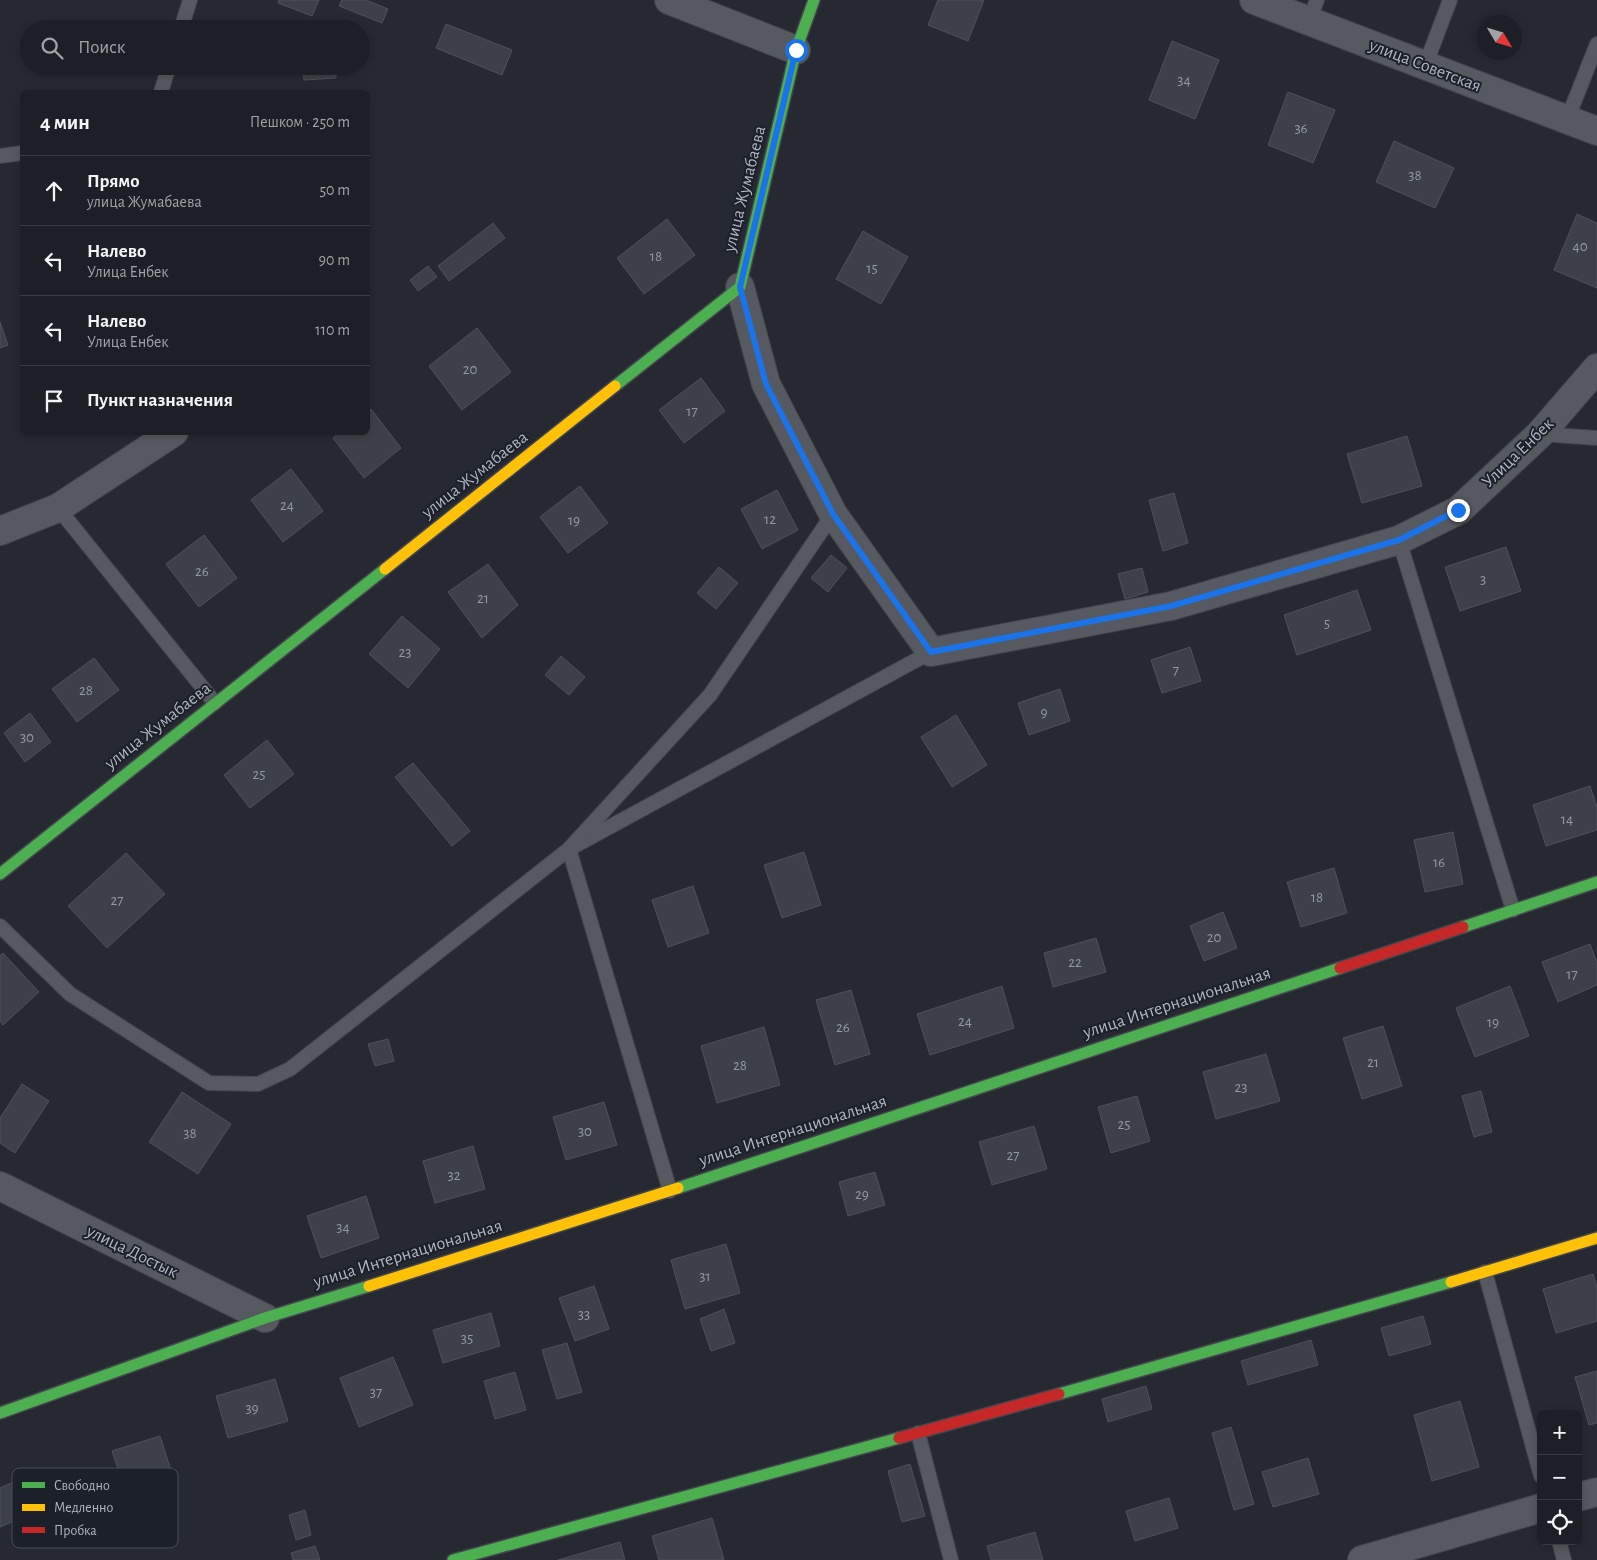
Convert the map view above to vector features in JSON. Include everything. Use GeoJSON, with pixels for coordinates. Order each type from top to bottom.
{"type":"FeatureCollection","features":[{"type":"Feature","properties":{"kind":"street"},"geometry":{"type":"LineString","coordinates":[[669,0],[796,50]]}},
{"type":"Feature","properties":{"kind":"street","name":"улица Жумабаева"},"geometry":{"type":"LineString","coordinates":[[0,874],[740,287],[796,50],[814,0]]}},
{"type":"Feature","properties":{"kind":"street","name":"улица Советская"},"geometry":{"type":"LineString","coordinates":[[1254,0],[1313,10],[1425,66],[1597,131]]}},
{"type":"Feature","properties":{"kind":"street"},"geometry":{"type":"LineString","coordinates":[[740,287],[766,384],[833,514],[931,652]]}},
{"type":"Feature","properties":{"kind":"street","name":"Улица Енбек"},"geometry":{"type":"LineString","coordinates":[[931,652],[1171,606],[1399,540],[1458,510],[1540,434],[1597,368]]}},
{"type":"Feature","properties":{"kind":"street"},"geometry":{"type":"LineString","coordinates":[[0,531],[58,508],[169,435]]}},
{"type":"Feature","properties":{"kind":"street","name":"улица Интернациональная"},"geometry":{"type":"LineString","coordinates":[[0,1413],[265,1318],[670,1191],[1597,882]]}},
{"type":"Feature","properties":{"kind":"street","name":"улица Достык"},"geometry":{"type":"LineString","coordinates":[[0,1186],[265,1318]]}},
{"type":"Feature","properties":{"kind":"street"},"geometry":{"type":"LineString","coordinates":[[453,1560],[918,1433],[1485,1272],[1597,1238]]}},
{"type":"Feature","properties":{"kind":"street"},"geometry":{"type":"LineString","coordinates":[[1582,1497],[1597,1492]]}},
{"type":"Feature","properties":{"kind":"street"},"geometry":{"type":"LineString","coordinates":[[1362,1560],[1537,1509]]}},
{"type":"Feature","properties":{"kind":"lane"},"geometry":{"type":"LineString","coordinates":[[184,20],[190,0]]}},
{"type":"Feature","properties":{"kind":"lane"},"geometry":{"type":"LineString","coordinates":[[1425,66],[1450,0]]}},
{"type":"Feature","properties":{"kind":"lane"},"geometry":{"type":"LineString","coordinates":[[1567,120],[1597,44]]}},
{"type":"Feature","properties":{"kind":"lane"},"geometry":{"type":"LineString","coordinates":[[162,90],[166,75]]}},
{"type":"Feature","properties":{"kind":"lane"},"geometry":{"type":"LineString","coordinates":[[0,156],[20,153]]}},
{"type":"Feature","properties":{"kind":"lane"},"geometry":{"type":"LineString","coordinates":[[1540,434],[1597,438]]}},
{"type":"Feature","properties":{"kind":"lane"},"geometry":{"type":"LineString","coordinates":[[58,508],[215,703]]}},
{"type":"Feature","properties":{"kind":"lane"},"geometry":{"type":"LineString","coordinates":[[0,926],[70,994],[210,1083],[258,1084],[290,1069],[569,850],[710,696],[833,514]]}},
{"type":"Feature","properties":{"kind":"lane"},"geometry":{"type":"LineString","coordinates":[[1399,540],[1513,910]]}},
{"type":"Feature","properties":{"kind":"lane"},"geometry":{"type":"LineString","coordinates":[[569,850],[931,652]]}},
{"type":"Feature","properties":{"kind":"lane"},"geometry":{"type":"LineString","coordinates":[[569,850],[670,1191]]}},
{"type":"Feature","properties":{"kind":"lane"},"geometry":{"type":"LineString","coordinates":[[1485,1272],[1537,1461]]}},
{"type":"Feature","properties":{"kind":"lane"},"geometry":{"type":"LineString","coordinates":[[918,1433],[951,1560]]}},
{"type":"Feature","properties":{"kind":"lane"},"geometry":{"type":"LineString","coordinates":[[1559,1545],[1564,1560]]}},
{"type":"Feature","properties":{"kind":"building"},"geometry":{"type":"Polygon","coordinates":[[[279,0],[319,0],[312,16],[278,3],[279,0]]]}},
{"type":"Feature","properties":{"kind":"building"},"geometry":{"type":"Polygon","coordinates":[[[342,0],[366,0],[388,9],[382,23],[339,6],[342,0]]]}},
{"type":"Feature","properties":{"kind":"building"},"geometry":{"type":"Polygon","coordinates":[[[938,0],[984,0],[968,41],[928,25],[938,0]]]}},
{"type":"Feature","properties":{"kind":"building"},"geometry":{"type":"Polygon","coordinates":[[[446,24],[512,50],[502,75],[436,48],[446,24]]]}},
{"type":"Feature","properties":{"kind":"building"},"geometry":{"type":"Polygon","coordinates":[[[1172,41],[1219,60],[1195,119],[1149,100],[1172,41]]]}},
{"type":"Feature","properties":{"kind":"building"},"geometry":{"type":"Polygon","coordinates":[[[304,75],[336,75],[336,78],[304,80],[304,75]]]}},
{"type":"Feature","properties":{"kind":"building"},"geometry":{"type":"Polygon","coordinates":[[[1288,92],[1335,110],[1313,163],[1268,145],[1288,92]]]}},
{"type":"Feature","properties":{"kind":"building"},"geometry":{"type":"Polygon","coordinates":[[[1394,141],[1454,168],[1435,208],[1376,182],[1394,141]]]}},
{"type":"Feature","properties":{"kind":"building"},"geometry":{"type":"Polygon","coordinates":[[[1577,214],[1597,223],[1597,288],[1554,270],[1577,214]]]}},
{"type":"Feature","properties":{"kind":"building"},"geometry":{"type":"Polygon","coordinates":[[[667,219],[695,255],[644,294],[617,258],[667,219]]]}},
{"type":"Feature","properties":{"kind":"building"},"geometry":{"type":"Polygon","coordinates":[[[493,223],[505,238],[449,281],[438,266],[493,223]]]}},
{"type":"Feature","properties":{"kind":"building"},"geometry":{"type":"Polygon","coordinates":[[[863,231],[908,257],[881,304],[836,279],[863,231]]]}},
{"type":"Feature","properties":{"kind":"building"},"geometry":{"type":"Polygon","coordinates":[[[428,266],[437,277],[418,291],[410,280],[428,266]]]}},
{"type":"Feature","properties":{"kind":"building"},"geometry":{"type":"Polygon","coordinates":[[[0,322],[8,345],[0,348],[0,322]]]}},
{"type":"Feature","properties":{"kind":"building"},"geometry":{"type":"Polygon","coordinates":[[[477,328],[511,372],[462,410],[429,366],[477,328]]]}},
{"type":"Feature","properties":{"kind":"building"},"geometry":{"type":"Polygon","coordinates":[[[701,378],[725,411],[684,443],[659,410],[701,378]]]}},
{"type":"Feature","properties":{"kind":"building"},"geometry":{"type":"Polygon","coordinates":[[[370,410],[401,448],[364,478],[333,438],[336,435],[370,435],[370,410]]]}},
{"type":"Feature","properties":{"kind":"building"},"geometry":{"type":"Polygon","coordinates":[[[1407,436],[1422,486],[1362,503],[1347,454],[1407,436]]]}},
{"type":"Feature","properties":{"kind":"building"},"geometry":{"type":"Polygon","coordinates":[[[291,469],[323,511],[283,542],[251,500],[291,469]]]}},
{"type":"Feature","properties":{"kind":"building"},"geometry":{"type":"Polygon","coordinates":[[[580,486],[608,523],[568,553],[540,517],[580,486]]]}},
{"type":"Feature","properties":{"kind":"building"},"geometry":{"type":"Polygon","coordinates":[[[777,490],[798,530],[762,549],[741,509],[777,490]]]}},
{"type":"Feature","properties":{"kind":"building"},"geometry":{"type":"Polygon","coordinates":[[[1174,493],[1188,543],[1163,551],[1149,500],[1174,493]]]}},
{"type":"Feature","properties":{"kind":"building"},"geometry":{"type":"Polygon","coordinates":[[[204,535],[237,578],[199,607],[166,564],[204,535]]]}},
{"type":"Feature","properties":{"kind":"building"},"geometry":{"type":"Polygon","coordinates":[[[1506,547],[1521,591],[1460,611],[1445,567],[1506,547]]]}},
{"type":"Feature","properties":{"kind":"building"},"geometry":{"type":"Polygon","coordinates":[[[831,555],[847,568],[828,592],[811,578],[831,555]]]}},
{"type":"Feature","properties":{"kind":"building"},"geometry":{"type":"Polygon","coordinates":[[[488,564],[518,605],[482,638],[448,592],[488,564]]]}},
{"type":"Feature","properties":{"kind":"building"},"geometry":{"type":"Polygon","coordinates":[[[719,567],[738,583],[716,609],[697,593],[719,567]]]}},
{"type":"Feature","properties":{"kind":"building"},"geometry":{"type":"Polygon","coordinates":[[[1142,568],[1148,592],[1125,599],[1118,574],[1142,568]]]}},
{"type":"Feature","properties":{"kind":"building"},"geometry":{"type":"Polygon","coordinates":[[[1357,590],[1371,630],[1297,655],[1284,615],[1357,590]]]}},
{"type":"Feature","properties":{"kind":"building"},"geometry":{"type":"Polygon","coordinates":[[[402,616],[440,649],[408,688],[369,654],[402,616]]]}},
{"type":"Feature","properties":{"kind":"building"},"geometry":{"type":"Polygon","coordinates":[[[1190,647],[1201,681],[1162,693],[1151,660],[1190,647]]]}},
{"type":"Feature","properties":{"kind":"building"},"geometry":{"type":"Polygon","coordinates":[[[561,656],[585,677],[569,695],[545,675],[561,656]]]}},
{"type":"Feature","properties":{"kind":"building"},"geometry":{"type":"Polygon","coordinates":[[[94,658],[119,690],[77,722],[52,689],[94,658]]]}},
{"type":"Feature","properties":{"kind":"building"},"geometry":{"type":"Polygon","coordinates":[[[1060,689],[1070,721],[1029,735],[1018,703],[1060,689]]]}},
{"type":"Feature","properties":{"kind":"building"},"geometry":{"type":"Polygon","coordinates":[[[30,713],[51,742],[25,762],[4,733],[30,713]]]}},
{"type":"Feature","properties":{"kind":"building"},"geometry":{"type":"Polygon","coordinates":[[[956,715],[987,765],[952,787],[921,737],[956,715]]]}},
{"type":"Feature","properties":{"kind":"building"},"geometry":{"type":"Polygon","coordinates":[[[267,740],[294,774],[250,808],[224,775],[267,740]]]}},
{"type":"Feature","properties":{"kind":"building"},"geometry":{"type":"Polygon","coordinates":[[[413,763],[470,831],[452,846],[395,777],[413,763]]]}},
{"type":"Feature","properties":{"kind":"building"},"geometry":{"type":"Polygon","coordinates":[[[1590,786],[1597,807],[1597,830],[1546,846],[1533,805],[1590,786]]]}},
{"type":"Feature","properties":{"kind":"building"},"geometry":{"type":"Polygon","coordinates":[[[1453,832],[1463,884],[1425,892],[1414,840],[1453,832]]]}},
{"type":"Feature","properties":{"kind":"building"},"geometry":{"type":"Polygon","coordinates":[[[804,852],[821,905],[782,918],[764,865],[804,852]]]}},
{"type":"Feature","properties":{"kind":"building"},"geometry":{"type":"Polygon","coordinates":[[[126,853],[165,894],[107,948],[68,906],[126,853]]]}},
{"type":"Feature","properties":{"kind":"building"},"geometry":{"type":"Polygon","coordinates":[[[1334,868],[1347,913],[1301,927],[1287,882],[1334,868]]]}},
{"type":"Feature","properties":{"kind":"building"},"geometry":{"type":"Polygon","coordinates":[[[693,886],[709,933],[668,947],[652,900],[693,886]]]}},
{"type":"Feature","properties":{"kind":"building"},"geometry":{"type":"Polygon","coordinates":[[[1223,912],[1237,948],[1204,961],[1190,926],[1223,912]]]}},
{"type":"Feature","properties":{"kind":"building"},"geometry":{"type":"Polygon","coordinates":[[[1096,938],[1106,972],[1053,987],[1044,953],[1096,938]]]}},
{"type":"Feature","properties":{"kind":"building"},"geometry":{"type":"Polygon","coordinates":[[[1590,944],[1597,963],[1597,985],[1558,1002],[1542,962],[1590,944]]]}},
{"type":"Feature","properties":{"kind":"building"},"geometry":{"type":"Polygon","coordinates":[[[3,953],[39,992],[3,1025],[0,1021],[0,956],[3,953]]]}},
{"type":"Feature","properties":{"kind":"building"},"geometry":{"type":"Polygon","coordinates":[[[1002,986],[1014,1028],[930,1055],[917,1014],[1002,986]]]}},
{"type":"Feature","properties":{"kind":"building"},"geometry":{"type":"Polygon","coordinates":[[[1510,986],[1529,1036],[1475,1057],[1456,1008],[1510,986]]]}},
{"type":"Feature","properties":{"kind":"building"},"geometry":{"type":"Polygon","coordinates":[[[851,990],[870,1054],[835,1065],[816,1000],[851,990]]]}},
{"type":"Feature","properties":{"kind":"building"},"geometry":{"type":"Polygon","coordinates":[[[1383,1026],[1402,1086],[1362,1099],[1343,1038],[1383,1026]]]}},
{"type":"Feature","properties":{"kind":"building"},"geometry":{"type":"Polygon","coordinates":[[[764,1027],[780,1085],[717,1103],[701,1046],[764,1027]]]}},
{"type":"Feature","properties":{"kind":"building"},"geometry":{"type":"Polygon","coordinates":[[[388,1039],[394,1061],[375,1066],[368,1044],[388,1039]]]}},
{"type":"Feature","properties":{"kind":"building"},"geometry":{"type":"Polygon","coordinates":[[[1266,1054],[1280,1101],[1216,1119],[1203,1072],[1266,1054]]]}},
{"type":"Feature","properties":{"kind":"building"},"geometry":{"type":"Polygon","coordinates":[[[22,1084],[49,1101],[15,1153],[0,1143],[0,1118],[22,1084]]]}},
{"type":"Feature","properties":{"kind":"building"},"geometry":{"type":"Polygon","coordinates":[[[1481,1091],[1492,1132],[1474,1137],[1462,1096],[1481,1091]]]}},
{"type":"Feature","properties":{"kind":"building"},"geometry":{"type":"Polygon","coordinates":[[[182,1092],[231,1124],[198,1174],[149,1142],[182,1092]]]}},
{"type":"Feature","properties":{"kind":"building"},"geometry":{"type":"Polygon","coordinates":[[[1137,1096],[1150,1141],[1111,1153],[1098,1107],[1137,1096]]]}},
{"type":"Feature","properties":{"kind":"building"},"geometry":{"type":"Polygon","coordinates":[[[604,1102],[617,1145],[566,1160],[553,1117],[604,1102]]]}},
{"type":"Feature","properties":{"kind":"building"},"geometry":{"type":"Polygon","coordinates":[[[1034,1126],[1047,1169],[992,1185],[979,1142],[1034,1126]]]}},
{"type":"Feature","properties":{"kind":"building"},"geometry":{"type":"Polygon","coordinates":[[[473,1146],[485,1189],[435,1203],[423,1161],[473,1146]]]}},
{"type":"Feature","properties":{"kind":"building"},"geometry":{"type":"Polygon","coordinates":[[[875,1172],[885,1205],[848,1216],[839,1182],[875,1172]]]}},
{"type":"Feature","properties":{"kind":"building"},"geometry":{"type":"Polygon","coordinates":[[[366,1196],[379,1238],[321,1258],[307,1216],[366,1196]]]}},
{"type":"Feature","properties":{"kind":"building"},"geometry":{"type":"Polygon","coordinates":[[[726,1244],[740,1293],[685,1309],[671,1260],[726,1244]]]}},
{"type":"Feature","properties":{"kind":"building"},"geometry":{"type":"Polygon","coordinates":[[[1593,1274],[1597,1287],[1597,1321],[1556,1333],[1543,1289],[1593,1274]]]}},
{"type":"Feature","properties":{"kind":"building"},"geometry":{"type":"Polygon","coordinates":[[[594,1286],[609,1329],[575,1341],[559,1298],[594,1286]]]}},
{"type":"Feature","properties":{"kind":"building"},"geometry":{"type":"Polygon","coordinates":[[[724,1309],[735,1343],[711,1351],[700,1319],[724,1309]]]}},
{"type":"Feature","properties":{"kind":"building"},"geometry":{"type":"Polygon","coordinates":[[[491,1313],[500,1346],[443,1363],[433,1330],[491,1313]]]}},
{"type":"Feature","properties":{"kind":"building"},"geometry":{"type":"Polygon","coordinates":[[[1423,1316],[1431,1344],[1389,1356],[1381,1328],[1423,1316]]]}},
{"type":"Feature","properties":{"kind":"building"},"geometry":{"type":"Polygon","coordinates":[[[1311,1340],[1318,1365],[1248,1385],[1241,1361],[1311,1340]]]}},
{"type":"Feature","properties":{"kind":"building"},"geometry":{"type":"Polygon","coordinates":[[[567,1343],[582,1392],[557,1399],[542,1350],[567,1343]]]}},
{"type":"Feature","properties":{"kind":"building"},"geometry":{"type":"Polygon","coordinates":[[[393,1357],[413,1405],[359,1427],[340,1378],[393,1357]]]}},
{"type":"Feature","properties":{"kind":"building"},"geometry":{"type":"Polygon","coordinates":[[[1597,1371],[1597,1423],[1589,1425],[1575,1377],[1597,1371]]]}},
{"type":"Feature","properties":{"kind":"building"},"geometry":{"type":"Polygon","coordinates":[[[515,1372],[526,1410],[495,1419],[484,1381],[515,1372]]]}},
{"type":"Feature","properties":{"kind":"building"},"geometry":{"type":"Polygon","coordinates":[[[275,1379],[288,1421],[228,1438],[216,1396],[275,1379]]]}},
{"type":"Feature","properties":{"kind":"building"},"geometry":{"type":"Polygon","coordinates":[[[1146,1386],[1152,1409],[1108,1422],[1102,1399],[1146,1386]]]}},
{"type":"Feature","properties":{"kind":"building"},"geometry":{"type":"Polygon","coordinates":[[[1460,1401],[1479,1467],[1432,1481],[1414,1415],[1460,1401]]]}},
{"type":"Feature","properties":{"kind":"building"},"geometry":{"type":"Polygon","coordinates":[[[1231,1427],[1254,1504],[1234,1510],[1212,1433],[1231,1427]]]}},
{"type":"Feature","properties":{"kind":"building"},"geometry":{"type":"Polygon","coordinates":[[[160,1436],[170,1468],[118,1468],[112,1451],[160,1436]]]}},
{"type":"Feature","properties":{"kind":"building"},"geometry":{"type":"Polygon","coordinates":[[[1308,1458],[1319,1494],[1273,1507],[1262,1472],[1308,1458]]]}},
{"type":"Feature","properties":{"kind":"building"},"geometry":{"type":"Polygon","coordinates":[[[910,1464],[925,1516],[902,1522],[888,1471],[910,1464]]]}},
{"type":"Feature","properties":{"kind":"building"},"geometry":{"type":"Polygon","coordinates":[[[12,1483],[12,1522],[0,1527],[0,1488],[12,1483]]]}},
{"type":"Feature","properties":{"kind":"building"},"geometry":{"type":"Polygon","coordinates":[[[1169,1498],[1178,1528],[1135,1541],[1126,1511],[1169,1498]]]}},
{"type":"Feature","properties":{"kind":"building"},"geometry":{"type":"Polygon","coordinates":[[[305,1510],[311,1535],[296,1540],[289,1515],[305,1510]]]}},
{"type":"Feature","properties":{"kind":"building"},"geometry":{"type":"Polygon","coordinates":[[[712,1518],[724,1560],[659,1560],[652,1536],[712,1518]]]}},
{"type":"Feature","properties":{"kind":"building"},"geometry":{"type":"Polygon","coordinates":[[[1035,1532],[1043,1560],[991,1560],[987,1546],[1035,1532]]]}},
{"type":"Feature","properties":{"kind":"building"},"geometry":{"type":"Polygon","coordinates":[[[620,1542],[625,1560],[558,1560],[620,1542]]]}},
{"type":"Feature","properties":{"kind":"building"},"geometry":{"type":"Polygon","coordinates":[[[315,1546],[320,1560],[293,1560],[291,1553],[315,1546]]]}},
{"type":"Feature","properties":{"kind":"traffic: fast"},"geometry":{"type":"LineString","coordinates":[[615,386],[740,287],[796,50],[814,0]]}},
{"type":"Feature","properties":{"kind":"traffic: fast"},"geometry":{"type":"LineString","coordinates":[[0,874],[385,569]]}},
{"type":"Feature","properties":{"kind":"traffic: fast"},"geometry":{"type":"LineString","coordinates":[[1463,927],[1597,882]]}},
{"type":"Feature","properties":{"kind":"traffic: fast"},"geometry":{"type":"LineString","coordinates":[[678,1188],[1340,968]]}},
{"type":"Feature","properties":{"kind":"traffic: fast"},"geometry":{"type":"LineString","coordinates":[[1059,1394],[1451,1282]]}},
{"type":"Feature","properties":{"kind":"traffic: fast"},"geometry":{"type":"LineString","coordinates":[[0,1413],[265,1318],[369,1286]]}},
{"type":"Feature","properties":{"kind":"traffic: fast"},"geometry":{"type":"LineString","coordinates":[[453,1560],[899,1438]]}},
{"type":"Feature","properties":{"kind":"traffic: slow"},"geometry":{"type":"LineString","coordinates":[[385,569],[615,386]]}},
{"type":"Feature","properties":{"kind":"traffic: slow"},"geometry":{"type":"LineString","coordinates":[[369,1286],[678,1188]]}},
{"type":"Feature","properties":{"kind":"traffic: slow"},"geometry":{"type":"LineString","coordinates":[[1451,1282],[1597,1238]]}},
{"type":"Feature","properties":{"kind":"traffic: jam"},"geometry":{"type":"LineString","coordinates":[[1340,968],[1463,927]]}},
{"type":"Feature","properties":{"kind":"traffic: jam"},"geometry":{"type":"LineString","coordinates":[[899,1438],[1059,1394]]}},
{"type":"Feature","properties":{"kind":"route"},"geometry":{"type":"LineString","coordinates":[[796,50],[740,287],[766,384],[833,514],[931,652],[1171,606],[1399,540],[1458,510]]}}]}
